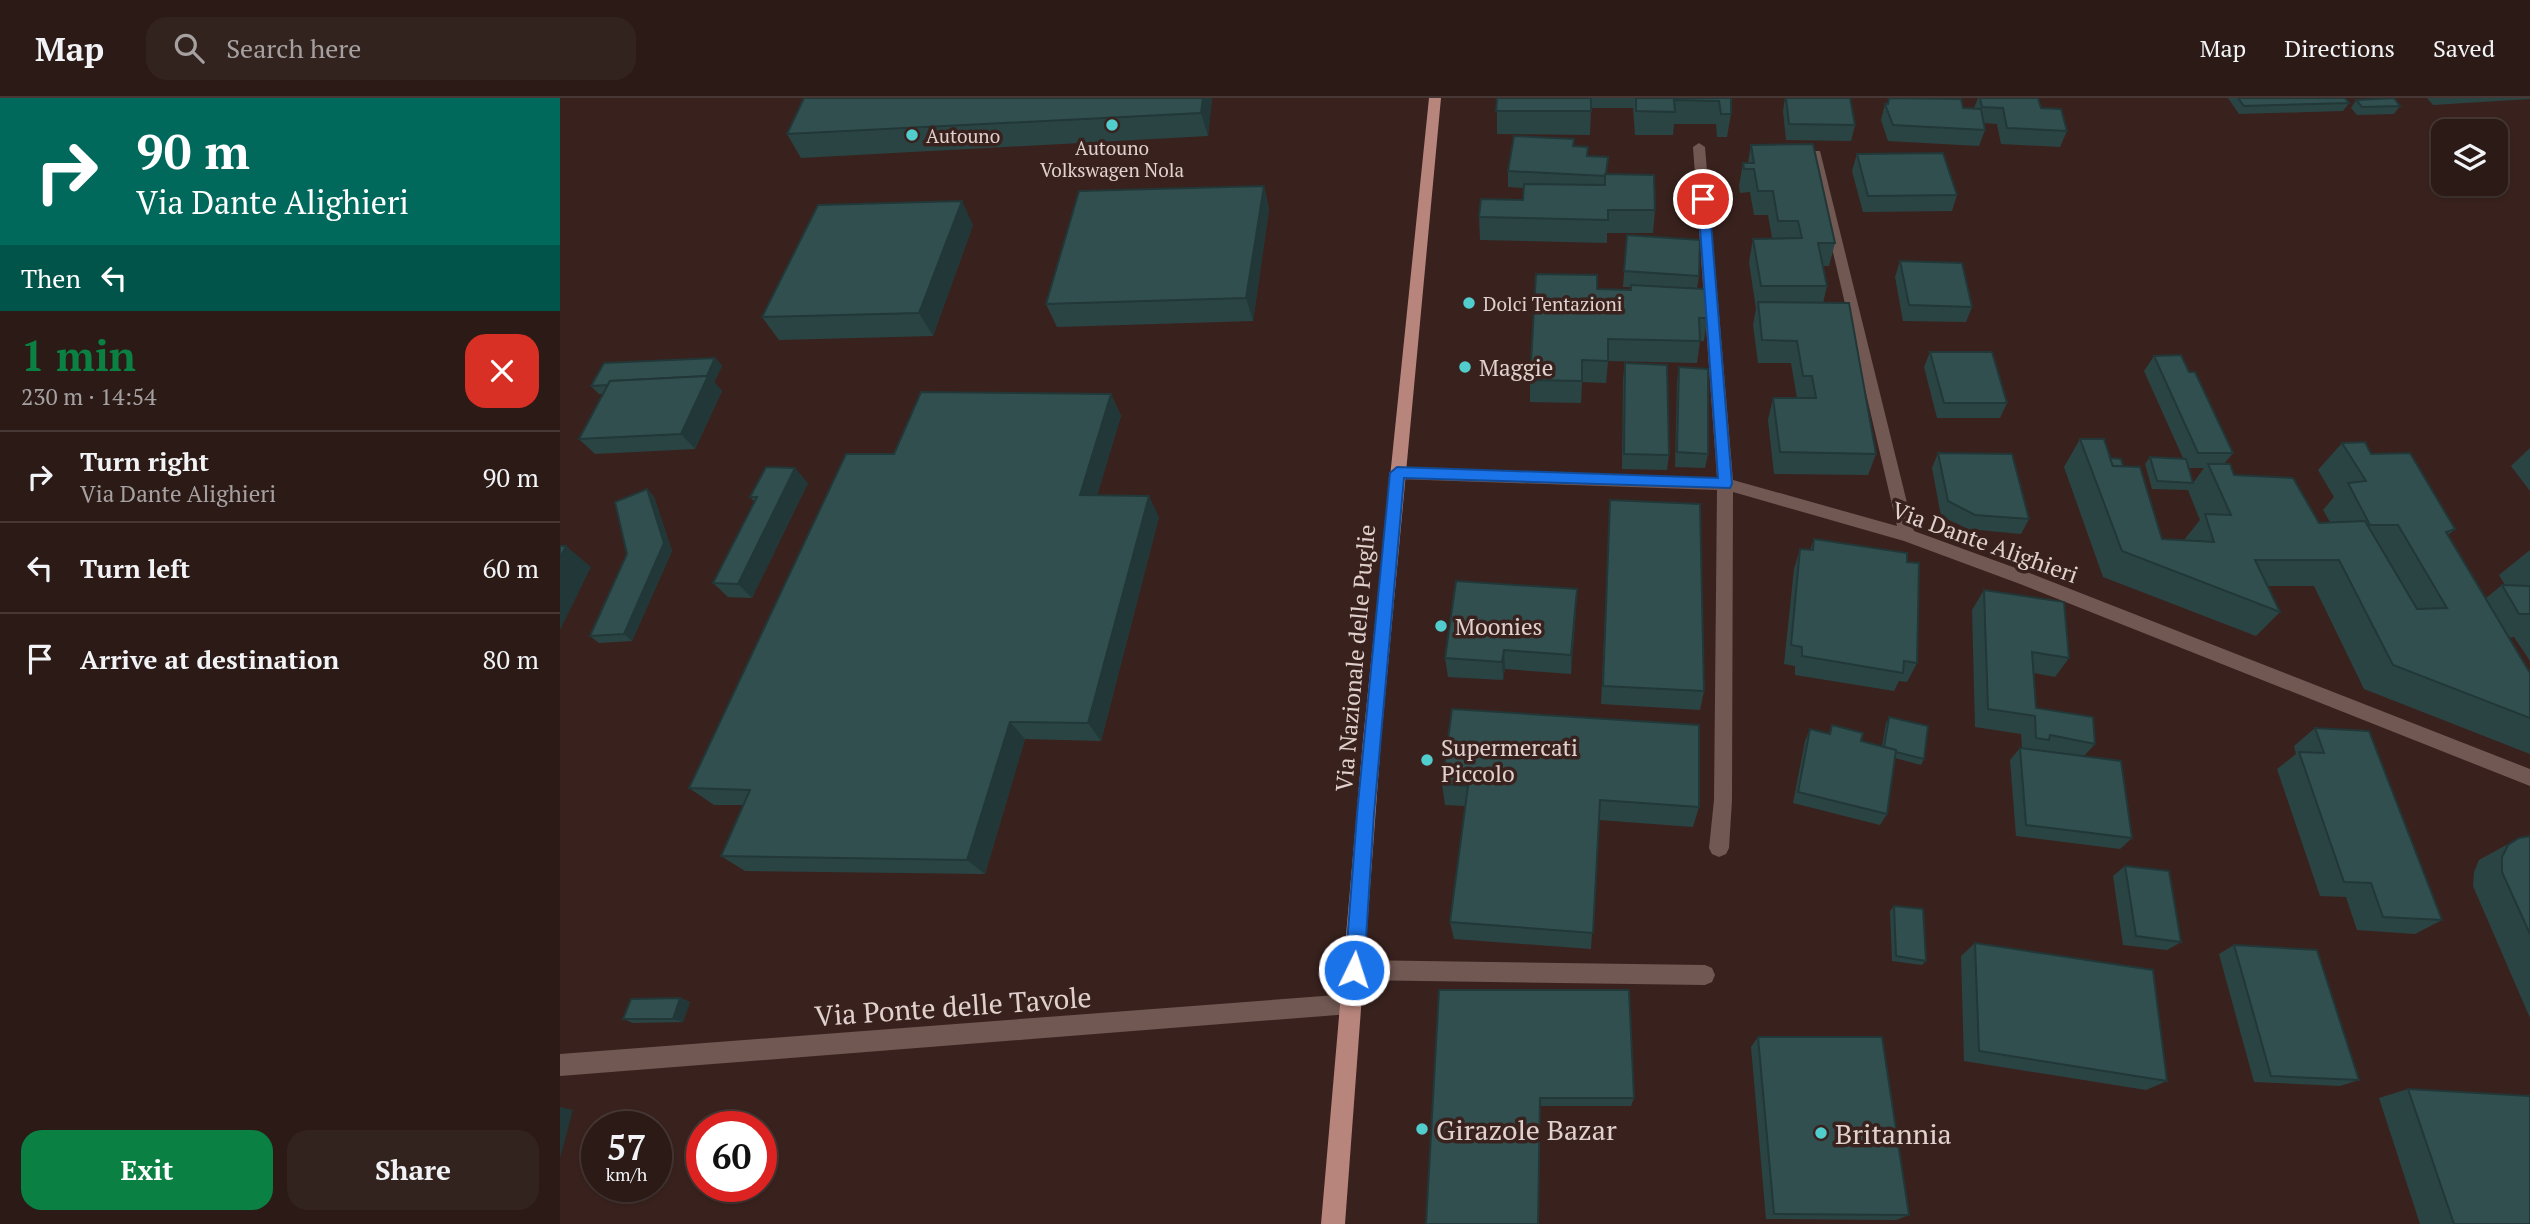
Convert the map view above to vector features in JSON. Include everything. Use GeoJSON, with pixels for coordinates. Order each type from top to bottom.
{"type":"FeatureCollection","features":[{"type":"Feature","properties":{"kind":"main road","name":"Via Nazionale delle Puglie"},"geometry":{"type":"LineString","coordinates":[[1333,1224],[1365,814],[1436,98]]}},
{"type":"Feature","properties":{"kind":"street"},"geometry":{"type":"LineString","coordinates":[[1699,147],[1725,484],[1723,800],[1719,848]]}},
{"type":"Feature","properties":{"kind":"street"},"geometry":{"type":"LineString","coordinates":[[1816,154],[1907,535]]}},
{"type":"Feature","properties":{"kind":"street","name":"Via Dante Alighieri"},"geometry":{"type":"LineString","coordinates":[[1397,473],[1725,484],[1907,535],[2026,579],[2530,778]]}},
{"type":"Feature","properties":{"kind":"street"},"geometry":{"type":"LineString","coordinates":[[1354,970],[1705,975]]}},
{"type":"Feature","properties":{"kind":"street","name":"Via Ponte delle Tavole"},"geometry":{"type":"LineString","coordinates":[[560,1065],[1350,1004]]}},
{"type":"Feature","properties":{"kind":"building"},"geometry":{"type":"Polygon","coordinates":[[[804,98],[1203,98],[1201,113],[787,134],[804,98]]]}},
{"type":"Feature","properties":{"kind":"building"},"geometry":{"type":"Polygon","coordinates":[[[1497,98],[1591,98],[1591,111],[1496,111],[1497,98]]]}},
{"type":"Feature","properties":{"kind":"building"},"geometry":{"type":"Polygon","coordinates":[[[1636,98],[1731,98],[1731,114],[1721,114],[1719,101],[1674,100],[1675,112],[1636,111],[1636,98]]]}},
{"type":"Feature","properties":{"kind":"building"},"geometry":{"type":"Polygon","coordinates":[[[1786,98],[1850,98],[1855,125],[1789,124],[1786,98]]]}},
{"type":"Feature","properties":{"kind":"building"},"geometry":{"type":"Polygon","coordinates":[[[1889,98],[1961,99],[1963,108],[1981,109],[1985,130],[1893,125],[1885,104],[1888,104],[1889,98]]]}},
{"type":"Feature","properties":{"kind":"building"},"geometry":{"type":"Polygon","coordinates":[[[1980,98],[2038,98],[2041,108],[2061,109],[2067,131],[2007,128],[2003,108],[1982,107],[1980,98]]]}},
{"type":"Feature","properties":{"kind":"building"},"geometry":{"type":"Polygon","coordinates":[[[2238,98],[2345,98],[2349,103],[2244,106],[2238,98]]]}},
{"type":"Feature","properties":{"kind":"building"},"geometry":{"type":"Polygon","coordinates":[[[2394,98],[2400,106],[2362,107],[2356,100],[2394,98]]]}},
{"type":"Feature","properties":{"kind":"building"},"geometry":{"type":"Polygon","coordinates":[[[1514,136],[1574,139],[1573,146],[1588,147],[1587,156],[1608,157],[1606,174],[1508,171],[1514,136]]]}},
{"type":"Feature","properties":{"kind":"building"},"geometry":{"type":"Polygon","coordinates":[[[1813,144],[1835,243],[1818,243],[1827,286],[1761,286],[1753,239],[1802,238],[1798,221],[1778,221],[1773,191],[1758,191],[1754,169],[1744,169],[1743,163],[1754,163],[1751,145],[1813,144]]]}},
{"type":"Feature","properties":{"kind":"building"},"geometry":{"type":"Polygon","coordinates":[[[1943,153],[1957,195],[1868,196],[1857,154],[1943,153]]]}},
{"type":"Feature","properties":{"kind":"building"},"geometry":{"type":"Polygon","coordinates":[[[1605,174],[1654,175],[1655,210],[1608,210],[1608,220],[1479,217],[1481,199],[1523,200],[1524,184],[1605,185],[1605,174]]]}},
{"type":"Feature","properties":{"kind":"building"},"geometry":{"type":"Polygon","coordinates":[[[1264,186],[1246,298],[1046,304],[1079,191],[1264,186]]]}},
{"type":"Feature","properties":{"kind":"building"},"geometry":{"type":"Polygon","coordinates":[[[962,201],[919,313],[762,317],[818,205],[962,201]]]}},
{"type":"Feature","properties":{"kind":"building"},"geometry":{"type":"Polygon","coordinates":[[[1627,235],[1700,240],[1699,276],[1624,271],[1627,235]]]}},
{"type":"Feature","properties":{"kind":"building"},"geometry":{"type":"Polygon","coordinates":[[[1900,261],[1962,263],[1972,307],[1909,305],[1900,261]]]}},
{"type":"Feature","properties":{"kind":"building"},"geometry":{"type":"Polygon","coordinates":[[[1536,274],[1597,275],[1597,289],[1631,290],[1631,285],[1705,289],[1707,318],[1699,318],[1700,341],[1608,339],[1608,361],[1582,360],[1582,381],[1530,380],[1536,274]]]}},
{"type":"Feature","properties":{"kind":"building"},"geometry":{"type":"Polygon","coordinates":[[[1758,302],[1849,303],[1876,454],[1780,452],[1773,398],[1816,398],[1812,376],[1803,376],[1797,341],[1762,340],[1758,302]]]}},
{"type":"Feature","properties":{"kind":"building"},"geometry":{"type":"Polygon","coordinates":[[[1930,352],[1992,352],[2007,403],[1944,403],[1930,352]]]}},
{"type":"Feature","properties":{"kind":"building"},"geometry":{"type":"Polygon","coordinates":[[[2181,355],[2189,372],[2195,372],[2233,453],[2198,453],[2154,356],[2181,355]]]}},
{"type":"Feature","properties":{"kind":"building"},"geometry":{"type":"Polygon","coordinates":[[[715,358],[707,376],[610,381],[608,385],[591,386],[604,363],[715,358]]]}},
{"type":"Feature","properties":{"kind":"building"},"geometry":{"type":"Polygon","coordinates":[[[1625,363],[1667,365],[1669,455],[1624,454],[1625,363]]]}},
{"type":"Feature","properties":{"kind":"building"},"geometry":{"type":"Polygon","coordinates":[[[1679,367],[1708,369],[1708,454],[1677,452],[1679,367]]]}},
{"type":"Feature","properties":{"kind":"building"},"geometry":{"type":"Polygon","coordinates":[[[708,376],[681,434],[579,439],[610,381],[708,376]]]}},
{"type":"Feature","properties":{"kind":"building"},"geometry":{"type":"Polygon","coordinates":[[[921,392],[1111,394],[1080,495],[1149,496],[1088,723],[1010,722],[967,860],[721,856],[750,790],[689,788],[846,454],[894,454],[921,392]]]}},
{"type":"Feature","properties":{"kind":"building"},"geometry":{"type":"Polygon","coordinates":[[[2080,439],[2104,439],[2113,466],[2140,467],[2162,539],[2214,542],[2205,514],[2231,515],[2208,464],[2230,464],[2234,475],[2293,478],[2319,523],[2365,521],[2417,609],[2447,608],[2398,525],[2370,525],[2348,483],[2366,481],[2342,443],[2365,442],[2371,454],[2410,453],[2455,529],[2446,532],[2530,673],[2530,718],[2393,665],[2339,560],[2255,560],[2280,612],[2122,551],[2080,439]]]}},
{"type":"Feature","properties":{"kind":"building"},"geometry":{"type":"Polygon","coordinates":[[[1938,453],[2012,454],[2029,519],[1975,515],[1948,501],[1938,453]]]}},
{"type":"Feature","properties":{"kind":"building"},"geometry":{"type":"Polygon","coordinates":[[[2150,457],[2186,459],[2193,483],[2157,481],[2150,457]]]}},
{"type":"Feature","properties":{"kind":"building"},"geometry":{"type":"Polygon","coordinates":[[[2110,458],[2121,459],[2123,466],[2113,466],[2110,458]]]}},
{"type":"Feature","properties":{"kind":"building"},"geometry":{"type":"Polygon","coordinates":[[[766,467],[795,468],[738,584],[713,583],[757,497],[750,497],[766,467]]]}},
{"type":"Feature","properties":{"kind":"building"},"geometry":{"type":"Polygon","coordinates":[[[647,489],[664,543],[624,634],[590,636],[627,554],[615,502],[647,489]]]}},
{"type":"Feature","properties":{"kind":"building"},"geometry":{"type":"Polygon","coordinates":[[[1610,500],[1700,504],[1704,691],[1603,686],[1610,500]]]}},
{"type":"Feature","properties":{"kind":"building"},"geometry":{"type":"Polygon","coordinates":[[[1814,539],[1907,553],[1907,562],[1919,563],[1917,663],[1904,661],[1903,673],[1802,656],[1802,647],[1791,645],[1800,549],[1813,550],[1814,539]]]}},
{"type":"Feature","properties":{"kind":"building"},"geometry":{"type":"Polygon","coordinates":[[[560,546],[566,546],[560,558],[560,546]]]}},
{"type":"Feature","properties":{"kind":"building"},"geometry":{"type":"Polygon","coordinates":[[[1456,581],[1577,589],[1571,655],[1504,650],[1502,662],[1445,658],[1456,581]]]}},
{"type":"Feature","properties":{"kind":"building"},"geometry":{"type":"Polygon","coordinates":[[[2502,585],[2530,586],[2530,614],[2519,614],[2502,585]]]}},
{"type":"Feature","properties":{"kind":"building"},"geometry":{"type":"Polygon","coordinates":[[[1984,590],[2064,602],[2069,658],[2032,652],[2036,708],[2093,717],[2095,744],[2050,735],[2049,740],[2036,738],[2035,716],[1988,709],[1984,590]]]}},
{"type":"Feature","properties":{"kind":"building"},"geometry":{"type":"Polygon","coordinates":[[[1452,709],[1699,725],[1699,807],[1600,800],[1593,933],[1450,922],[1468,786],[1442,784],[1452,709]]]}},
{"type":"Feature","properties":{"kind":"building"},"geometry":{"type":"Polygon","coordinates":[[[1889,717],[1928,726],[1924,759],[1884,747],[1889,717]]]}},
{"type":"Feature","properties":{"kind":"building"},"geometry":{"type":"Polygon","coordinates":[[[1832,725],[1863,733],[1861,741],[1896,750],[1887,814],[1798,792],[1810,729],[1830,734],[1832,725]]]}},
{"type":"Feature","properties":{"kind":"building"},"geometry":{"type":"Polygon","coordinates":[[[2315,728],[2369,731],[2442,920],[2383,917],[2371,883],[2344,882],[2299,752],[2324,753],[2315,728]]]}},
{"type":"Feature","properties":{"kind":"building"},"geometry":{"type":"Polygon","coordinates":[[[2020,748],[2121,761],[2132,838],[2026,825],[2020,748]]]}},
{"type":"Feature","properties":{"kind":"building"},"geometry":{"type":"Polygon","coordinates":[[[2530,836],[2530,934],[2502,872],[2502,857],[2508,845],[2519,838],[2530,836]]]}},
{"type":"Feature","properties":{"kind":"building"},"geometry":{"type":"Polygon","coordinates":[[[2125,866],[2169,871],[2181,942],[2136,936],[2125,866]]]}},
{"type":"Feature","properties":{"kind":"building"},"geometry":{"type":"Polygon","coordinates":[[[1894,906],[1923,909],[1926,961],[1896,956],[1894,906]]]}},
{"type":"Feature","properties":{"kind":"building"},"geometry":{"type":"Polygon","coordinates":[[[1975,943],[2153,970],[2167,1081],[1979,1051],[1975,943]]]}},
{"type":"Feature","properties":{"kind":"building"},"geometry":{"type":"Polygon","coordinates":[[[2234,945],[2317,950],[2359,1080],[2271,1076],[2234,945]]]}},
{"type":"Feature","properties":{"kind":"building"},"geometry":{"type":"Polygon","coordinates":[[[1439,990],[1629,990],[1634,1098],[1540,1098],[1538,1224],[1426,1224],[1439,990]]]}},
{"type":"Feature","properties":{"kind":"building"},"geometry":{"type":"Polygon","coordinates":[[[680,998],[673,1019],[623,1019],[631,999],[680,998]]]}},
{"type":"Feature","properties":{"kind":"building","name":"Britannia"},"geometry":{"type":"Polygon","coordinates":[[[1758,1037],[1882,1037],[1909,1215],[1774,1214],[1758,1037]]]}},
{"type":"Feature","properties":{"kind":"building"},"geometry":{"type":"Polygon","coordinates":[[[2408,1089],[2530,1096],[2530,1224],[2454,1224],[2408,1089]]]}},
{"type":"Feature","properties":{"kind":"place","name":"Autouno Volkswagen Nola"},"geometry":{"type":"Point","coordinates":[1112,125]}},
{"type":"Feature","properties":{"kind":"place","name":"Autouno"},"geometry":{"type":"Point","coordinates":[912,135]}},
{"type":"Feature","properties":{"kind":"place","name":"Dolci Tentazioni"},"geometry":{"type":"Point","coordinates":[1469,303]}},
{"type":"Feature","properties":{"kind":"place","name":"Maggie"},"geometry":{"type":"Point","coordinates":[1465,367]}},
{"type":"Feature","properties":{"kind":"place","name":"Moonies"},"geometry":{"type":"Point","coordinates":[1441,626]}},
{"type":"Feature","properties":{"kind":"place","name":"Supermercati Piccolo"},"geometry":{"type":"Point","coordinates":[1427,760]}},
{"type":"Feature","properties":{"kind":"place","name":"Girazole Bazar"},"geometry":{"type":"Point","coordinates":[1422,1129]}},
{"type":"Feature","properties":{"kind":"place","name":"Britannia"},"geometry":{"type":"Point","coordinates":[1821,1133]}},
{"type":"Feature","properties":{"kind":"route"},"geometry":{"type":"LineString","coordinates":[[1354,970],[1365,814],[1397,473],[1725,484],[1703,199]]}}]}
